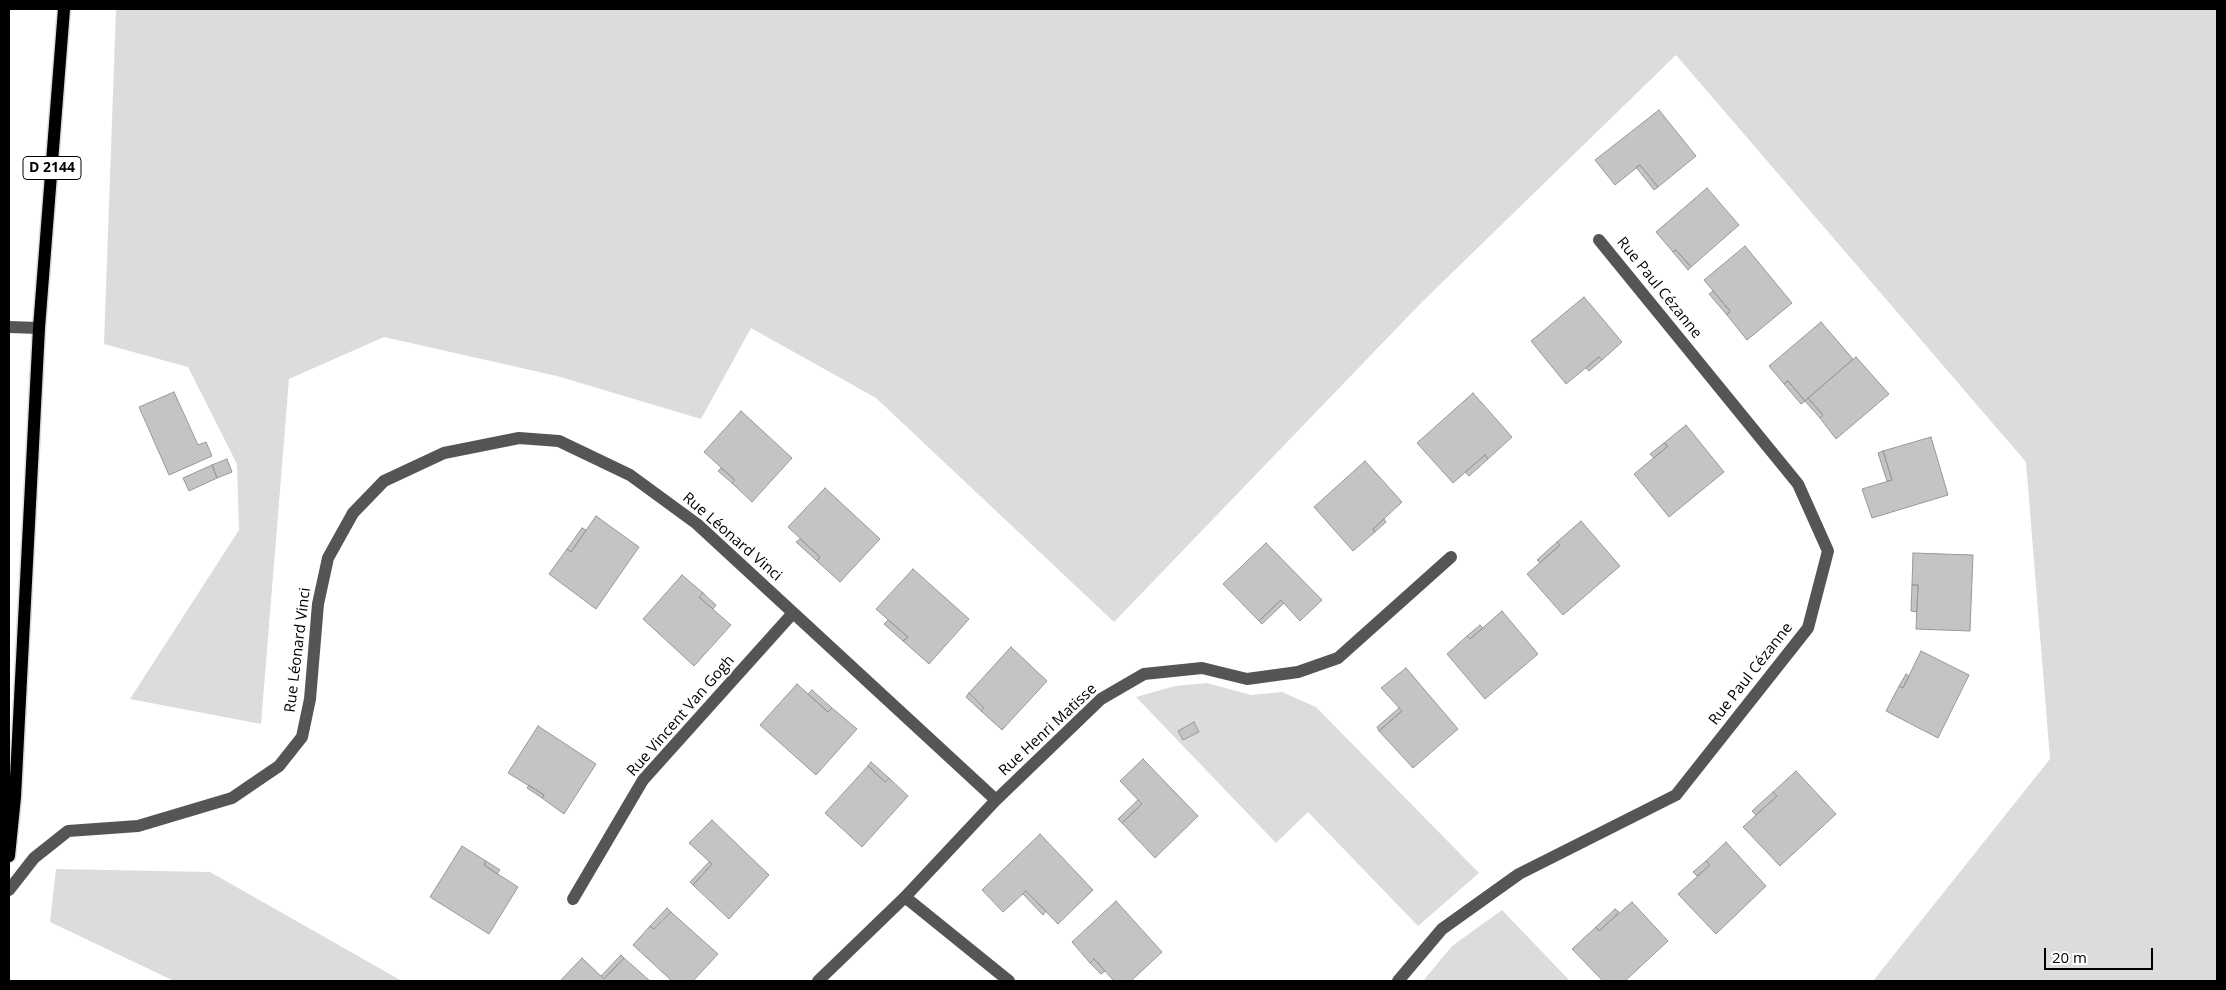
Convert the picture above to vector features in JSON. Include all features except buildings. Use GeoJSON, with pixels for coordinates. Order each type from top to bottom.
{"type":"FeatureCollection","features":[{"type":"Feature","properties":{"kind":"main road","name":"D 2144"},"geometry":{"type":"LineString","coordinates":[[9,856],[15,787],[39,328],[64,9]]}},
{"type":"Feature","properties":{"kind":"street","name":"Rue Paul Cézanne"},"geometry":{"type":"LineString","coordinates":[[1398,981],[1442,929],[1519,874],[1676,795],[1808,628],[1828,551],[1798,484],[1599,240]]}},
{"type":"Feature","properties":{"kind":"street"},"geometry":{"type":"LineString","coordinates":[[9,327],[39,328]]}},
{"type":"Feature","properties":{"kind":"street","name":"Rue Léonard Vinci"},"geometry":{"type":"LineString","coordinates":[[9,890],[34,858],[68,831],[138,826],[232,798],[280,766],[302,737],[310,699],[318,604],[328,558],[353,514],[384,480],[444,453],[518,438],[559,440],[630,475],[698,524],[996,800]]}},
{"type":"Feature","properties":{"kind":"street","name":"Rue Henri Matisse"},"geometry":{"type":"LineString","coordinates":[[818,981],[905,897],[996,800],[1102,699],[1144,674],[1202,668],[1247,679],[1298,672],[1338,658],[1450,557]]}},
{"type":"Feature","properties":{"kind":"street","name":"Rue Vincent Van Gogh"},"geometry":{"type":"LineString","coordinates":[[573,899],[643,780],[793,613]]}},
{"type":"Feature","properties":{"kind":"street"},"geometry":{"type":"LineString","coordinates":[[905,897],[1009,981]]}},
{"type":"Feature","properties":{"kind":"shaded area"},"geometry":{"type":"Polygon","coordinates":[[[116,9],[2217,9],[2217,981],[1873,981],[2050,759],[2026,462],[1676,55],[1421,303],[1114,622],[876,398],[751,328],[701,419],[557,376],[384,337],[289,379],[261,724],[130,699],[239,530],[237,464],[188,367],[104,344],[116,9]]]}},
{"type":"Feature","properties":{"kind":"shaded area"},"geometry":{"type":"Polygon","coordinates":[[[1207,683],[1251,695],[1282,692],[1316,707],[1479,873],[1418,926],[1308,812],[1276,843],[1136,697],[1175,686],[1207,683]]]}},
{"type":"Feature","properties":{"kind":"shaded area"},"geometry":{"type":"Polygon","coordinates":[[[56,869],[210,872],[402,981],[174,981],[50,922],[56,869]]]}},
{"type":"Feature","properties":{"kind":"shaded area"},"geometry":{"type":"Polygon","coordinates":[[[1502,910],[1570,981],[1423,981],[1452,946],[1502,910]]]}}]}
